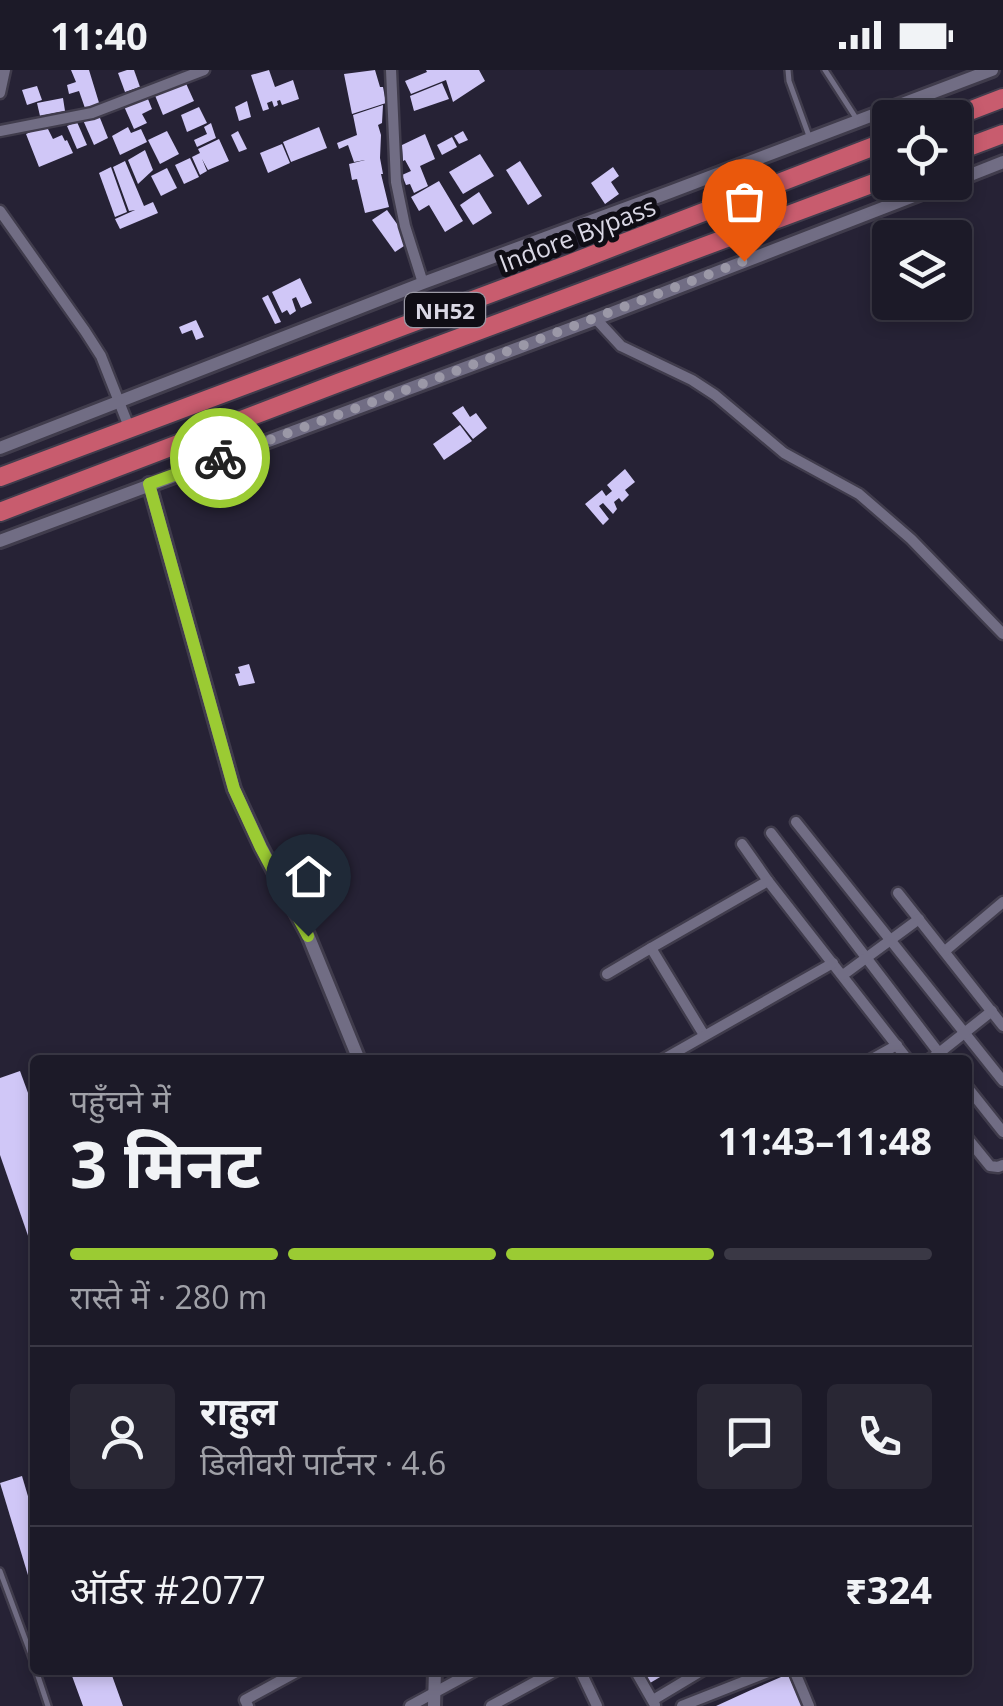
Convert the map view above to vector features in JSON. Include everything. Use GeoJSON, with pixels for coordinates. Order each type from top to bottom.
{"type":"FeatureCollection","features":[{"type":"Feature","properties":{"kind":"highway"},"geometry":{"type":"LineString","coordinates":[[972,110],[1003,98]]}},
{"type":"Feature","properties":{"kind":"highway"},"geometry":{"type":"LineString","coordinates":[[972,146],[1003,134]]}},
{"type":"Feature","properties":{"kind":"highway","name":"Indore Bypass"},"geometry":{"type":"LineString","coordinates":[[0,477],[872,147]]}},
{"type":"Feature","properties":{"kind":"highway","name":"NH52"},"geometry":{"type":"LineString","coordinates":[[0,512],[872,184]]}},
{"type":"Feature","properties":{"kind":"street"},"geometry":{"type":"LineString","coordinates":[[0,92],[5,70]]}},
{"type":"Feature","properties":{"kind":"street"},"geometry":{"type":"LineString","coordinates":[[0,131],[92,113],[204,70]]}},
{"type":"Feature","properties":{"kind":"street"},"geometry":{"type":"LineString","coordinates":[[392,70],[396,182],[423,283]]}},
{"type":"Feature","properties":{"kind":"street"},"geometry":{"type":"LineString","coordinates":[[1,445],[992,70]]}},
{"type":"Feature","properties":{"kind":"street"},"geometry":{"type":"LineString","coordinates":[[972,174],[1003,162]]}},
{"type":"Feature","properties":{"kind":"street"},"geometry":{"type":"LineString","coordinates":[[0,541],[905,200]]}},
{"type":"Feature","properties":{"kind":"street"},"geometry":{"type":"LineString","coordinates":[[0,211],[86,331],[129,427]]}},
{"type":"Feature","properties":{"kind":"street"},"geometry":{"type":"LineString","coordinates":[[596,319],[621,346],[692,380],[784,454],[859,494],[911,539],[1003,634]]}},
{"type":"Feature","properties":{"kind":"street"},"geometry":{"type":"LineString","coordinates":[[149,484],[234,789],[308,936],[357,1055]]}},
{"type":"Feature","properties":{"kind":"street"},"geometry":{"type":"LineString","coordinates":[[796,822],[1003,1081]]}},
{"type":"Feature","properties":{"kind":"street"},"geometry":{"type":"LineString","coordinates":[[771,833],[936,1055]]}},
{"type":"Feature","properties":{"kind":"street"},"geometry":{"type":"LineString","coordinates":[[742,844],[904,1055]]}},
{"type":"Feature","properties":{"kind":"street"},"geometry":{"type":"LineString","coordinates":[[606,974],[768,881]]}},
{"type":"Feature","properties":{"kind":"street"},"geometry":{"type":"LineString","coordinates":[[898,893],[1003,1026]]}},
{"type":"Feature","properties":{"kind":"street"},"geometry":{"type":"LineString","coordinates":[[944,951],[1003,902]]}},
{"type":"Feature","properties":{"kind":"street"},"geometry":{"type":"LineString","coordinates":[[843,975],[919,919]]}},
{"type":"Feature","properties":{"kind":"street"},"geometry":{"type":"LineString","coordinates":[[651,948],[704,1035]]}},
{"type":"Feature","properties":{"kind":"street"},"geometry":{"type":"LineString","coordinates":[[670,1055],[833,963]]}},
{"type":"Feature","properties":{"kind":"street"},"geometry":{"type":"LineString","coordinates":[[941,1055],[992,1012]]}},
{"type":"Feature","properties":{"kind":"street"},"geometry":{"type":"LineString","coordinates":[[879,1055],[897,1045]]}},
{"type":"Feature","properties":{"kind":"street"},"geometry":{"type":"LineString","coordinates":[[972,1093],[1003,1132]]}},
{"type":"Feature","properties":{"kind":"street"},"geometry":{"type":"LineString","coordinates":[[972,1144],[990,1166],[1003,1165]]}},
{"type":"Feature","properties":{"kind":"street"},"geometry":{"type":"LineString","coordinates":[[233,1706],[246,1703],[292,1675]]}},
{"type":"Feature","properties":{"kind":"street"},"geometry":{"type":"LineString","coordinates":[[434,1700],[435,1675]]}},
{"type":"Feature","properties":{"kind":"street"},"geometry":{"type":"LineString","coordinates":[[410,1706],[434,1700],[469,1675]]}},
{"type":"Feature","properties":{"kind":"street"},"geometry":{"type":"LineString","coordinates":[[491,1706],[549,1675]]}},
{"type":"Feature","properties":{"kind":"street"},"geometry":{"type":"LineString","coordinates":[[582,1675],[598,1706]]}},
{"type":"Feature","properties":{"kind":"street"},"geometry":{"type":"LineString","coordinates":[[638,1675],[654,1703],[696,1675]]}},
{"type":"Feature","properties":{"kind":"street"},"geometry":{"type":"LineString","coordinates":[[682,1706],[760,1675]]}},
{"type":"Feature","properties":{"kind":"street"},"geometry":{"type":"LineString","coordinates":[[796,1675],[808,1706]]}},
{"type":"Feature","properties":{"kind":"lane"},"geometry":{"type":"LineString","coordinates":[[788,70],[810,139]]}},
{"type":"Feature","properties":{"kind":"lane"},"geometry":{"type":"LineString","coordinates":[[825,70],[858,120]]}},
{"type":"Feature","properties":{"kind":"lane"},"geometry":{"type":"LineString","coordinates":[[0,1570],[30,1651]]}},
{"type":"Feature","properties":{"kind":"lane"},"geometry":{"type":"LineString","coordinates":[[38,1675],[48,1706]]}},
{"type":"Feature","properties":{"kind":"building"},"geometry":{"type":"Polygon","coordinates":[[[71,70],[89,70],[100,106],[86,111],[79,91],[69,94],[67,85],[76,82],[71,70]]]}},
{"type":"Feature","properties":{"kind":"building"},"geometry":{"type":"Polygon","coordinates":[[[134,70],[140,87],[125,92],[118,73],[134,70]]]}},
{"type":"Feature","properties":{"kind":"building"},"geometry":{"type":"Polygon","coordinates":[[[269,70],[275,87],[293,80],[299,99],[282,105],[280,100],[274,107],[272,101],[267,103],[269,109],[263,111],[251,75],[269,70]]]}},
{"type":"Feature","properties":{"kind":"building"},"geometry":{"type":"Polygon","coordinates":[[[375,70],[386,103],[352,114],[344,74],[375,70]]]}},
{"type":"Feature","properties":{"kind":"building"},"geometry":{"type":"Polygon","coordinates":[[[426,70],[479,70],[485,81],[453,102],[446,80],[411,94],[405,81],[426,70]]]}},
{"type":"Feature","properties":{"kind":"building"},"geometry":{"type":"Polygon","coordinates":[[[184,79],[194,101],[163,115],[154,93],[184,79]]]}},
{"type":"Feature","properties":{"kind":"building"},"geometry":{"type":"Polygon","coordinates":[[[442,83],[449,99],[414,111],[410,96],[442,83]]]}},
{"type":"Feature","properties":{"kind":"building"},"geometry":{"type":"Polygon","coordinates":[[[37,86],[42,100],[27,105],[22,90],[37,86]]]}},
{"type":"Feature","properties":{"kind":"building"},"geometry":{"type":"Polygon","coordinates":[[[146,94],[152,109],[142,114],[147,123],[134,129],[123,104],[146,94]]]}},
{"type":"Feature","properties":{"kind":"building"},"geometry":{"type":"Polygon","coordinates":[[[63,98],[65,111],[40,116],[37,103],[63,98]]]}},
{"type":"Feature","properties":{"kind":"building"},"geometry":{"type":"Polygon","coordinates":[[[247,101],[251,117],[239,121],[235,107],[247,101]]]}},
{"type":"Feature","properties":{"kind":"building"},"geometry":{"type":"Polygon","coordinates":[[[383,105],[382,123],[378,125],[381,174],[389,207],[365,213],[349,164],[365,160],[354,162],[348,145],[339,149],[337,143],[357,135],[353,115],[383,105]]]}},
{"type":"Feature","properties":{"kind":"building"},"geometry":{"type":"Polygon","coordinates":[[[199,107],[207,123],[187,132],[181,115],[199,107]]]}},
{"type":"Feature","properties":{"kind":"building"},"geometry":{"type":"Polygon","coordinates":[[[98,113],[108,138],[94,145],[83,120],[98,113]]]}},
{"type":"Feature","properties":{"kind":"building"},"geometry":{"type":"Polygon","coordinates":[[[77,122],[87,145],[77,149],[67,126],[77,122]]]}},
{"type":"Feature","properties":{"kind":"building"},"geometry":{"type":"Polygon","coordinates":[[[211,123],[216,138],[197,147],[194,140],[207,134],[204,127],[211,123]]]}},
{"type":"Feature","properties":{"kind":"building"},"geometry":{"type":"Polygon","coordinates":[[[46,125],[53,139],[62,135],[67,140],[73,153],[39,167],[26,134],[46,125]]]}},
{"type":"Feature","properties":{"kind":"building"},"geometry":{"type":"Polygon","coordinates":[[[128,127],[131,133],[141,129],[147,142],[120,155],[112,136],[128,127]]]}},
{"type":"Feature","properties":{"kind":"building"},"geometry":{"type":"Polygon","coordinates":[[[319,127],[327,148],[291,162],[283,142],[319,127]]]}},
{"type":"Feature","properties":{"kind":"building"},"geometry":{"type":"Polygon","coordinates":[[[167,131],[179,154],[160,164],[148,140],[167,131]]]}},
{"type":"Feature","properties":{"kind":"building"},"geometry":{"type":"Polygon","coordinates":[[[238,131],[247,149],[239,152],[231,135],[238,131]]]}},
{"type":"Feature","properties":{"kind":"building"},"geometry":{"type":"Polygon","coordinates":[[[463,131],[468,140],[459,144],[454,136],[463,131]]]}},
{"type":"Feature","properties":{"kind":"building"},"geometry":{"type":"Polygon","coordinates":[[[425,134],[435,159],[420,166],[428,186],[414,193],[402,175],[411,171],[403,161],[402,145],[425,134]]]}},
{"type":"Feature","properties":{"kind":"building"},"geometry":{"type":"Polygon","coordinates":[[[452,137],[457,147],[442,155],[437,145],[452,137]]]}},
{"type":"Feature","properties":{"kind":"building"},"geometry":{"type":"Polygon","coordinates":[[[219,139],[229,161],[208,170],[202,159],[207,171],[200,175],[192,157],[200,153],[198,149],[219,139]]]}},
{"type":"Feature","properties":{"kind":"building"},"geometry":{"type":"Polygon","coordinates":[[[282,144],[290,163],[268,173],[260,153],[282,144]]]}},
{"type":"Feature","properties":{"kind":"building"},"geometry":{"type":"Polygon","coordinates":[[[145,150],[153,170],[138,184],[128,160],[145,150]]]}},
{"type":"Feature","properties":{"kind":"building"},"geometry":{"type":"Polygon","coordinates":[[[480,154],[494,176],[463,194],[449,172],[480,154]]]}},
{"type":"Feature","properties":{"kind":"building"},"geometry":{"type":"Polygon","coordinates":[[[190,158],[199,177],[184,184],[175,165],[190,158]]]}},
{"type":"Feature","properties":{"kind":"building"},"geometry":{"type":"Polygon","coordinates":[[[125,161],[144,206],[153,202],[158,213],[120,229],[115,219],[135,210],[129,211],[113,167],[125,161]]]}},
{"type":"Feature","properties":{"kind":"building"},"geometry":{"type":"Polygon","coordinates":[[[520,161],[542,196],[528,205],[506,170],[520,161]]]}},
{"type":"Feature","properties":{"kind":"building"},"geometry":{"type":"Polygon","coordinates":[[[111,167],[127,212],[115,217],[99,173],[111,167]]]}},
{"type":"Feature","properties":{"kind":"building"},"geometry":{"type":"Polygon","coordinates":[[[613,167],[619,176],[611,182],[619,194],[605,204],[591,183],[613,167]]]}},
{"type":"Feature","properties":{"kind":"building"},"geometry":{"type":"Polygon","coordinates":[[[167,168],[177,188],[161,196],[151,176],[167,168]]]}},
{"type":"Feature","properties":{"kind":"building"},"geometry":{"type":"Polygon","coordinates":[[[439,181],[463,221],[445,232],[429,205],[419,211],[411,197],[439,181]]]}},
{"type":"Feature","properties":{"kind":"building"},"geometry":{"type":"Polygon","coordinates":[[[479,192],[492,213],[473,225],[460,205],[479,192]]]}},
{"type":"Feature","properties":{"kind":"building"},"geometry":{"type":"Polygon","coordinates":[[[387,210],[410,242],[395,252],[372,220],[387,210]]]}},
{"type":"Feature","properties":{"kind":"building"},"geometry":{"type":"Polygon","coordinates":[[[300,278],[312,303],[301,308],[296,297],[292,299],[296,311],[290,315],[287,310],[282,313],[272,292],[300,278]]]}},
{"type":"Feature","properties":{"kind":"building"},"geometry":{"type":"Polygon","coordinates":[[[268,295],[281,322],[275,324],[262,298],[268,295]]]}},
{"type":"Feature","properties":{"kind":"building"},"geometry":{"type":"Polygon","coordinates":[[[196,320],[204,337],[196,340],[192,330],[182,334],[179,327],[196,320]]]}},
{"type":"Feature","properties":{"kind":"building"},"geometry":{"type":"Polygon","coordinates":[[[463,406],[470,417],[476,413],[487,428],[473,439],[452,413],[463,406]]]}},
{"type":"Feature","properties":{"kind":"building"},"geometry":{"type":"Polygon","coordinates":[[[460,425],[472,441],[444,460],[433,444],[460,425]]]}},
{"type":"Feature","properties":{"kind":"building"},"geometry":{"type":"Polygon","coordinates":[[[625,469],[635,482],[625,490],[629,495],[622,502],[619,498],[614,502],[617,509],[613,514],[603,503],[599,506],[609,519],[603,525],[585,504],[602,490],[606,496],[612,491],[607,485],[625,469]]]}},
{"type":"Feature","properties":{"kind":"building"},"geometry":{"type":"Polygon","coordinates":[[[249,664],[255,683],[239,686],[235,674],[240,673],[238,667],[249,664]]]}},
{"type":"Feature","properties":{"kind":"building"},"geometry":{"type":"Polygon","coordinates":[[[20,1071],[30,1098],[30,1241],[0,1155],[0,1078],[20,1071]]]}},
{"type":"Feature","properties":{"kind":"building"},"geometry":{"type":"Polygon","coordinates":[[[22,1476],[30,1503],[30,1582],[0,1483],[22,1476]]]}},
{"type":"Feature","properties":{"kind":"building"},"geometry":{"type":"Polygon","coordinates":[[[112,1675],[123,1706],[83,1706],[72,1676],[112,1675]]]}},
{"type":"Feature","properties":{"kind":"building"},"geometry":{"type":"Polygon","coordinates":[[[645,1675],[664,1675],[650,1683],[645,1675]]]}},
{"type":"Feature","properties":{"kind":"building"},"geometry":{"type":"Polygon","coordinates":[[[788,1675],[802,1706],[716,1706],[788,1675]]]}},
{"type":"Feature","properties":{"kind":"way so far"},"geometry":{"type":"LineString","coordinates":[[220,458],[744,261]]}},
{"type":"Feature","properties":{"kind":"route"},"geometry":{"type":"LineString","coordinates":[[220,458],[149,484],[234,789],[308,936]]}}]}
